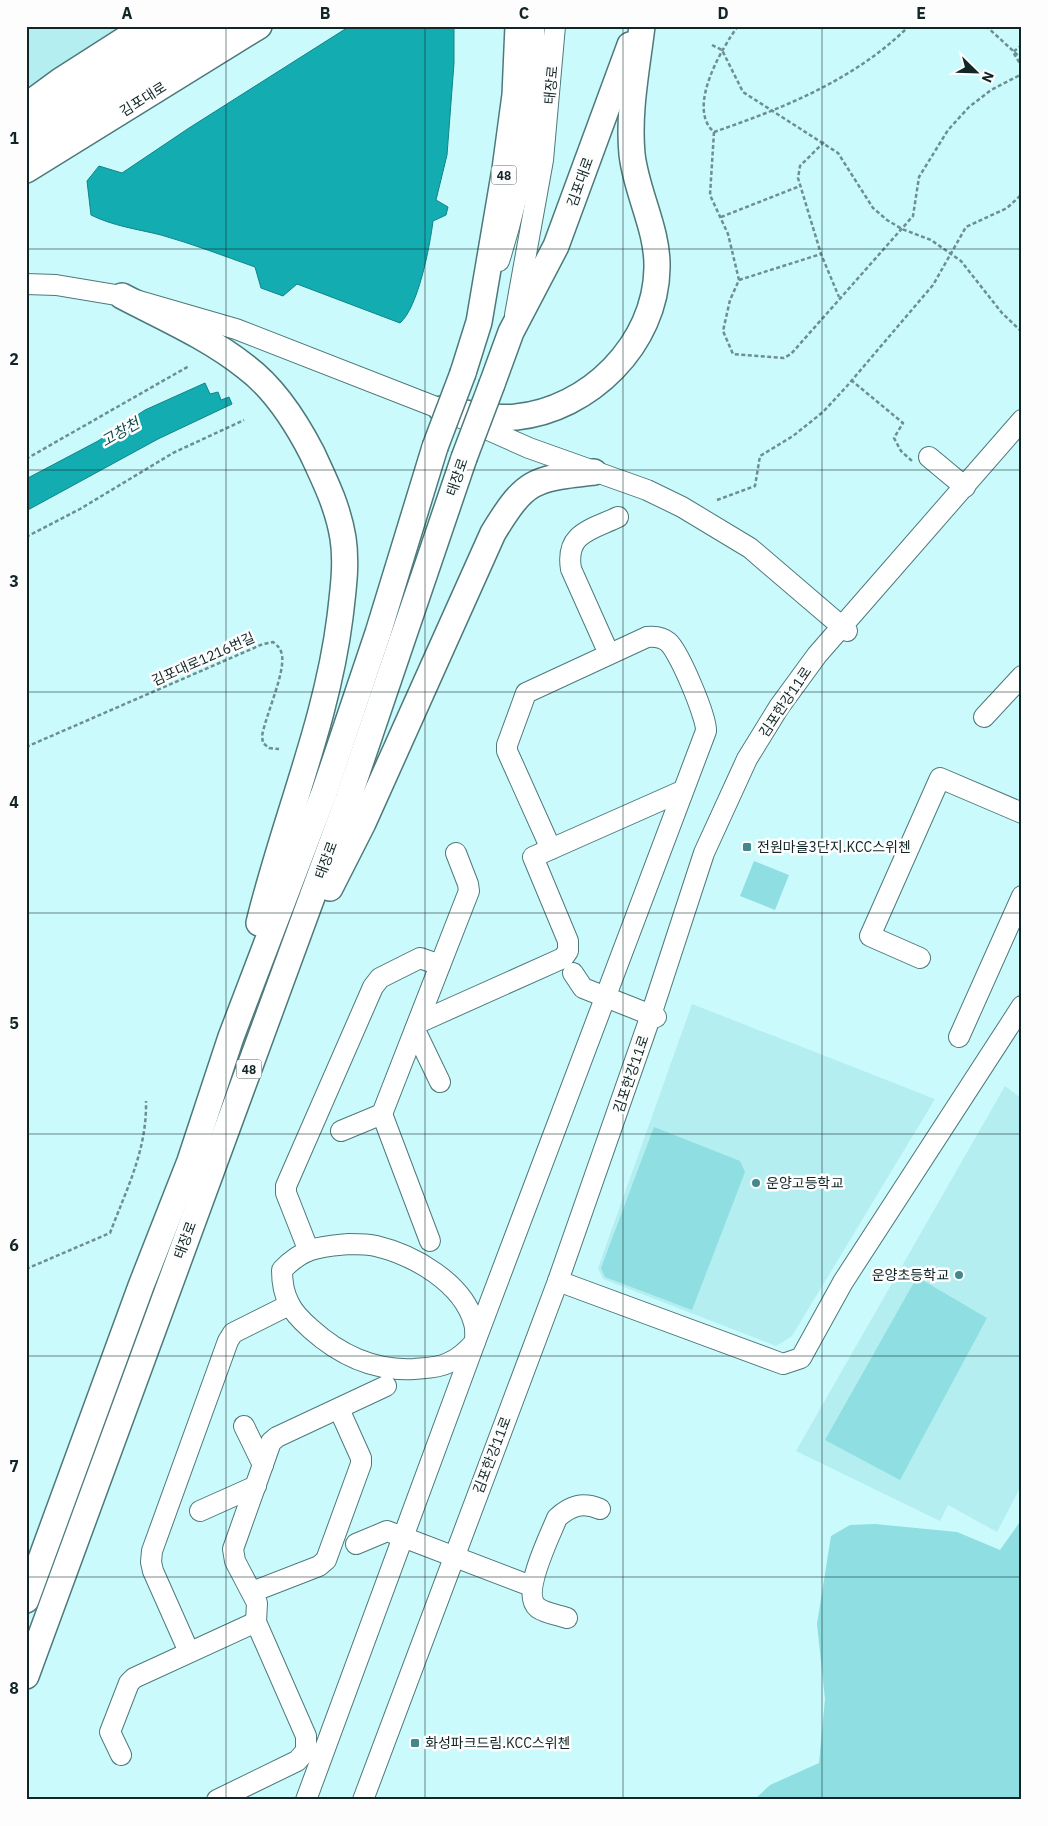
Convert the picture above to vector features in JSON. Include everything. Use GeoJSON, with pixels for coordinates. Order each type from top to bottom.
{"type":"FeatureCollection","features":[{"type":"Feature","properties":{"kind":"main road"},"geometry":{"type":"LineString","coordinates":[[26,106],[51,87],[146,26]]}},
{"type":"Feature","properties":{"kind":"main road"},"geometry":{"type":"LineString","coordinates":[[26,126],[185,26]]}},
{"type":"Feature","properties":{"kind":"main road","name":"김포대로"},"geometry":{"type":"LineString","coordinates":[[26,150],[224,26]]}},
{"type":"Feature","properties":{"kind":"main road","name":"김포대로"},"geometry":{"type":"LineString","coordinates":[[26,170],[259,26]]}},
{"type":"Feature","properties":{"kind":"main road","name":"48"},"geometry":{"type":"LineString","coordinates":[[480,322],[511,123],[518,26]]}},
{"type":"Feature","properties":{"kind":"main road","name":"김포대로"},"geometry":{"type":"LineString","coordinates":[[511,332],[556,246],[637,26]]}},
{"type":"Feature","properties":{"kind":"main road"},"geometry":{"type":"LineString","coordinates":[[441,409],[514,418],[559,407],[585,393],[608,375],[625,355],[640,332],[651,302],[657,268],[652,235],[632,156],[631,121],[642,26]]}},
{"type":"Feature","properties":{"kind":"main road"},"geometry":{"type":"LineString","coordinates":[[26,94],[51,87]]}},
{"type":"Feature","properties":{"kind":"main road"},"geometry":{"type":"LineString","coordinates":[[122,296],[208,339],[248,368],[278,400],[306,441],[328,487],[338,513],[343,540],[345,580],[338,637],[322,710],[261,913],[231,1037]]}},
{"type":"Feature","properties":{"kind":"main road","name":"태장로"},"geometry":{"type":"LineString","coordinates":[[26,1600],[141,1286],[190,1161],[231,1037],[324,793],[378,633],[435,447],[480,322]]}},
{"type":"Feature","properties":{"kind":"main road","name":"태장로"},"geometry":{"type":"LineString","coordinates":[[26,1676],[348,799],[464,458],[511,332]]}},
{"type":"Feature","properties":{"kind":"main road"},"geometry":{"type":"LineString","coordinates":[[271,1007],[363,823],[493,533],[510,505],[527,488],[545,478],[594,472]]}},
{"type":"Feature","properties":{"kind":"street","name":"태장로"},"geometry":{"type":"LineString","coordinates":[[480,322],[504,244],[522,171],[532,89],[534,26]]}},
{"type":"Feature","properties":{"kind":"street","name":"태장로"},"geometry":{"type":"LineString","coordinates":[[511,332],[543,160],[555,26]]}},
{"type":"Feature","properties":{"kind":"street"},"geometry":{"type":"LineString","coordinates":[[26,284],[56,285],[122,296],[236,329],[441,409],[529,448],[647,490],[716,526],[780,571],[845,628]]}},
{"type":"Feature","properties":{"kind":"street","name":"김포한강11로"},"geometry":{"type":"LineString","coordinates":[[845,628],[1022,420]]}},
{"type":"Feature","properties":{"kind":"street","name":"김포한강11로"},"geometry":{"type":"LineString","coordinates":[[363,1800],[561,1282],[654,1016],[704,853],[747,759],[779,707],[817,655],[845,628],[1022,427]]}},
{"type":"Feature","properties":{"kind":"street"},"geometry":{"type":"LineString","coordinates":[[921,460],[965,487]]}},
{"type":"Feature","properties":{"kind":"street"},"geometry":{"type":"LineString","coordinates":[[609,654],[571,569],[569,557],[572,544],[577,536],[618,517]]}},
{"type":"Feature","properties":{"kind":"street"},"geometry":{"type":"LineString","coordinates":[[306,1800],[402,1537],[706,731],[706,724],[673,648],[661,637],[647,636],[526,693],[507,745],[551,849]]}},
{"type":"Feature","properties":{"kind":"street"},"geometry":{"type":"LineString","coordinates":[[984,717],[1022,676]]}},
{"type":"Feature","properties":{"kind":"street"},"geometry":{"type":"LineString","coordinates":[[920,958],[870,936],[940,778],[1022,813]]}},
{"type":"Feature","properties":{"kind":"street"},"geometry":{"type":"LineString","coordinates":[[416,1026],[563,958],[568,951],[568,942],[532,857],[682,791]]}},
{"type":"Feature","properties":{"kind":"street"},"geometry":{"type":"LineString","coordinates":[[430,1241],[382,1114],[469,891],[456,853]]}},
{"type":"Feature","properties":{"kind":"street"},"geometry":{"type":"LineString","coordinates":[[959,1037],[1022,896]]}},
{"type":"Feature","properties":{"kind":"street"},"geometry":{"type":"LineString","coordinates":[[308,1250],[286,1193],[286,1186],[373,987],[380,978],[420,958],[440,965]]}},
{"type":"Feature","properties":{"kind":"street"},"geometry":{"type":"LineString","coordinates":[[573,972],[583,988],[605,995],[654,1016]]}},
{"type":"Feature","properties":{"kind":"street"},"geometry":{"type":"LineString","coordinates":[[561,1282],[783,1364],[801,1358],[854,1265],[1022,1006]]}},
{"type":"Feature","properties":{"kind":"street"},"geometry":{"type":"LineString","coordinates":[[416,1026],[440,1082]]}},
{"type":"Feature","properties":{"kind":"street"},"geometry":{"type":"LineString","coordinates":[[342,1132],[382,1114]]}},
{"type":"Feature","properties":{"kind":"street"},"geometry":{"type":"LineString","coordinates":[[349,1244],[376,1246],[402,1255],[431,1270],[452,1288],[470,1312],[475,1325],[475,1342],[465,1353],[448,1363],[429,1368],[387,1369],[364,1363],[336,1348],[306,1324],[289,1305],[282,1287],[282,1270],[294,1257],[308,1250],[349,1244]]}},
{"type":"Feature","properties":{"kind":"street"},"geometry":{"type":"LineString","coordinates":[[189,1652],[153,1571],[151,1562],[152,1552],[228,1341],[233,1334],[289,1305]]}},
{"type":"Feature","properties":{"kind":"street"},"geometry":{"type":"LineString","coordinates":[[217,1800],[250,1792],[297,1761],[306,1750],[306,1736],[256,1622],[257,1603],[235,1561],[233,1549],[271,1442],[277,1437],[339,1410],[386,1386]]}},
{"type":"Feature","properties":{"kind":"street"},"geometry":{"type":"LineString","coordinates":[[252,1592],[319,1566],[326,1560],[361,1464],[361,1458],[339,1410]]}},
{"type":"Feature","properties":{"kind":"street"},"geometry":{"type":"LineString","coordinates":[[244,1426],[263,1465]]}},
{"type":"Feature","properties":{"kind":"street"},"geometry":{"type":"LineString","coordinates":[[200,1512],[256,1486]]}},
{"type":"Feature","properties":{"kind":"street"},"geometry":{"type":"LineString","coordinates":[[567,1618],[538,1608],[531,1598],[531,1586],[557,1518],[565,1510],[577,1505],[589,1504],[600,1509]]}},
{"type":"Feature","properties":{"kind":"street"},"geometry":{"type":"LineString","coordinates":[[356,1544],[387,1531],[531,1586]]}},
{"type":"Feature","properties":{"kind":"street","name":"김포한강11로"},"geometry":{"type":"LineString","coordinates":[[370,1800],[457,1558]]}},
{"type":"Feature","properties":{"kind":"street"},"geometry":{"type":"LineString","coordinates":[[121,1755],[110,1732],[129,1683],[134,1678],[256,1622]]}},
{"type":"Feature","properties":{"kind":"path"},"geometry":{"type":"LineString","coordinates":[[738,26],[722,50],[710,74],[704,107],[708,126],[714,132],[710,195],[721,217],[735,259],[739,280],[730,300],[724,325],[727,343],[733,354],[784,358],[790,354],[913,216],[919,177],[948,130],[969,107],[991,90],[1022,74]]}},
{"type":"Feature","properties":{"kind":"path"},"geometry":{"type":"LineString","coordinates":[[714,132],[835,82],[863,66],[909,26]]}},
{"type":"Feature","properties":{"kind":"path"},"geometry":{"type":"LineString","coordinates":[[986,26],[1022,59]]}},
{"type":"Feature","properties":{"kind":"path"},"geometry":{"type":"LineString","coordinates":[[712,45],[722,50],[743,92],[824,142],[838,153],[847,164],[873,208],[887,220],[902,229],[931,240],[961,260],[1002,313],[1022,332]]}},
{"type":"Feature","properties":{"kind":"path"},"geometry":{"type":"LineString","coordinates":[[1013,52],[1022,45]]}},
{"type":"Feature","properties":{"kind":"path"},"geometry":{"type":"LineString","coordinates":[[1013,52],[1022,67]]}},
{"type":"Feature","properties":{"kind":"path"},"geometry":{"type":"LineString","coordinates":[[824,142],[800,166],[798,178],[821,254],[840,297]]}},
{"type":"Feature","properties":{"kind":"path"},"geometry":{"type":"LineString","coordinates":[[721,217],[800,186]]}},
{"type":"Feature","properties":{"kind":"path"},"geometry":{"type":"LineString","coordinates":[[717,500],[756,486],[760,456],[794,436],[823,412],[933,285],[966,226],[1007,208],[1022,194]]}},
{"type":"Feature","properties":{"kind":"path"},"geometry":{"type":"LineString","coordinates":[[739,280],[821,254]]}},
{"type":"Feature","properties":{"kind":"path"},"geometry":{"type":"LineString","coordinates":[[26,459],[189,366]]}},
{"type":"Feature","properties":{"kind":"path"},"geometry":{"type":"LineString","coordinates":[[851,380],[903,423],[894,438],[901,451],[921,460]]}},
{"type":"Feature","properties":{"kind":"path"},"geometry":{"type":"LineString","coordinates":[[26,537],[80,509],[173,453],[244,420]]}},
{"type":"Feature","properties":{"kind":"path","name":"김포대로1216번길"},"geometry":{"type":"LineString","coordinates":[[26,747],[263,644],[273,642],[280,647],[282,656],[281,668],[262,736],[263,743],[269,748],[279,749]]}},
{"type":"Feature","properties":{"kind":"path"},"geometry":{"type":"LineString","coordinates":[[26,1269],[110,1233],[143,1145],[146,1101]]}},
{"type":"Feature","properties":{"kind":"shaded area"},"geometry":{"type":"Polygon","coordinates":[[[26,26],[133,26],[37,84],[26,86],[26,26]]]}},
{"type":"Feature","properties":{"kind":"shaded area"},"geometry":{"type":"Polygon","coordinates":[[[754,861],[789,875],[775,910],[740,896],[754,861]]]}},
{"type":"Feature","properties":{"kind":"shaded area","name":"운양고등학교"},"geometry":{"type":"Polygon","coordinates":[[[692,1004],[935,1099],[792,1336],[776,1346],[603,1279],[598,1268],[692,1004]]]}},
{"type":"Feature","properties":{"kind":"shaded area","name":"운양초등학교"},"geometry":{"type":"Polygon","coordinates":[[[1005,1086],[1022,1099],[1022,1484],[997,1532],[948,1505],[940,1521],[796,1451],[1005,1086]]]}},
{"type":"Feature","properties":{"kind":"shaded area"},"geometry":{"type":"Polygon","coordinates":[[[654,1127],[740,1161],[745,1172],[692,1310],[605,1277],[601,1268],[654,1127]]]}},
{"type":"Feature","properties":{"kind":"shaded area"},"geometry":{"type":"Polygon","coordinates":[[[917,1277],[987,1318],[900,1480],[825,1440],[917,1277]]]}},
{"type":"Feature","properties":{"kind":"shaded area"},"geometry":{"type":"Polygon","coordinates":[[[1022,1519],[1022,1800],[754,1800],[770,1785],[819,1763],[825,1699],[817,1624],[831,1536],[850,1525],[875,1524],[957,1532],[1000,1550],[1022,1519]]]}},
{"type":"Feature","properties":{"kind":"water"},"geometry":{"type":"Polygon","coordinates":[[[350,26],[454,26],[454,63],[447,155],[436,200],[448,207],[446,215],[433,221],[418,291],[400,323],[297,284],[283,296],[261,288],[255,267],[185,242],[116,225],[91,215],[87,181],[99,166],[122,173],[189,128],[350,26]]]}},
{"type":"Feature","properties":{"kind":"water","name":"고창천"},"geometry":{"type":"Polygon","coordinates":[[[205,383],[210,394],[218,392],[221,400],[229,397],[232,404],[158,439],[26,511],[26,479],[98,441],[145,410],[205,383]]]}},
{"type":"Feature","properties":{"kind":"place","name":"전원마을3단지.KCC스위첸"},"geometry":{"type":"Point","coordinates":[747,847]}},
{"type":"Feature","properties":{"kind":"place","name":"운양고등학교"},"geometry":{"type":"Point","coordinates":[756,1183]}},
{"type":"Feature","properties":{"kind":"place","name":"운양초등학교"},"geometry":{"type":"Point","coordinates":[959,1275]}},
{"type":"Feature","properties":{"kind":"place","name":"화성파크드림.KCC스위첸"},"geometry":{"type":"Point","coordinates":[415,1743]}}]}
